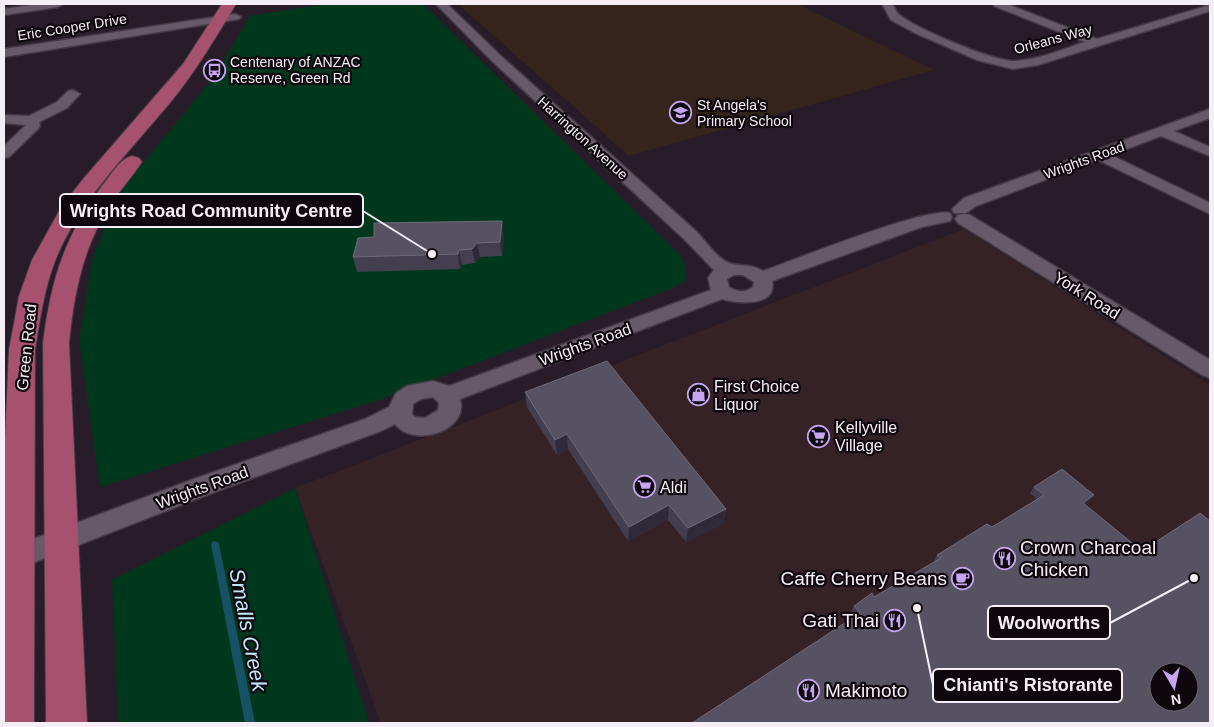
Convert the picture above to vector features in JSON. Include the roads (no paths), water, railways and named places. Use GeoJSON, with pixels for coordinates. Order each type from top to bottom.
{"type":"FeatureCollection","features":[{"type":"Feature","properties":{"kind":"main road","name":"Green Road"},"geometry":{"type":"LineString","coordinates":[[66,723],[56,343],[63,292],[73,257],[86,228],[106,196],[187,96],[213,59],[232,11]]}},
{"type":"Feature","properties":{"kind":"main road","name":"Green Road"},"geometry":{"type":"LineString","coordinates":[[13,723],[10,560],[22,350],[32,293],[44,260],[70,210],[91,182],[166,96],[232,11]]}},
{"type":"Feature","properties":{"kind":"street"},"geometry":{"type":"LineString","coordinates":[[4,12],[58,4]]}},
{"type":"Feature","properties":{"kind":"street","name":"Harrington Avenue"},"geometry":{"type":"LineString","coordinates":[[441,4],[496,58],[727,270]]}},
{"type":"Feature","properties":{"kind":"street","name":"Orleans Way"},"geometry":{"type":"LineString","coordinates":[[887,4],[886,6],[895,18],[919,30],[1002,64],[1013,66],[1034,62],[1209,8]]}},
{"type":"Feature","properties":{"kind":"street"},"geometry":{"type":"LineString","coordinates":[[998,4],[1097,43]]}},
{"type":"Feature","properties":{"kind":"street"},"geometry":{"type":"LineString","coordinates":[[1192,4],[1209,8]]}},
{"type":"Feature","properties":{"kind":"street","name":"Eric Cooper Drive"},"geometry":{"type":"LineString","coordinates":[[4,53],[232,11]]}},
{"type":"Feature","properties":{"kind":"street"},"geometry":{"type":"LineString","coordinates":[[4,119],[31,120],[62,105],[73,94]]}},
{"type":"Feature","properties":{"kind":"street","name":"Wrights Road"},"geometry":{"type":"LineString","coordinates":[[962,214],[970,202],[1210,113]]}},
{"type":"Feature","properties":{"kind":"street"},"geometry":{"type":"LineString","coordinates":[[4,154],[33,126],[31,120]]}},
{"type":"Feature","properties":{"kind":"street"},"geometry":{"type":"LineString","coordinates":[[1162,131],[1210,152]]}},
{"type":"Feature","properties":{"kind":"street"},"geometry":{"type":"LineString","coordinates":[[1098,154],[1210,209]]}},
{"type":"Feature","properties":{"kind":"street"},"geometry":{"type":"LineString","coordinates":[[761,278],[917,223],[944,217],[952,220],[962,214]]}},
{"type":"Feature","properties":{"kind":"street","name":"York Road"},"geometry":{"type":"LineString","coordinates":[[962,214],[1210,370]]}},
{"type":"Feature","properties":{"kind":"street"},"geometry":{"type":"LineString","coordinates":[[727,270],[745,270],[761,278],[763,289],[756,295],[740,298],[723,292],[717,286],[717,278],[727,270]]}},
{"type":"Feature","properties":{"kind":"street","name":"Wrights Road"},"geometry":{"type":"LineString","coordinates":[[10,560],[372,425],[400,412],[404,401],[416,392],[433,389],[447,395],[723,292]]}},
{"type":"Feature","properties":{"kind":"street"},"geometry":{"type":"LineString","coordinates":[[400,412],[401,419],[406,424],[422,427],[431,426],[439,423],[450,412],[451,406],[447,395]]}},
{"type":"Feature","properties":{"kind":"waterway","name":"Smalls Creek"},"geometry":{"type":"LineString","coordinates":[[215,544],[250,723]]}},
{"type":"Feature","properties":{"kind":"place","name":"Centenary of ANZAC Reserve, Green Rd"},"geometry":{"type":"Point","coordinates":[214,70]}},
{"type":"Feature","properties":{"kind":"place","name":"St Angela's Primary School"},"geometry":{"type":"Point","coordinates":[681,113]}},
{"type":"Feature","properties":{"kind":"place","name":"Wrights Road Community Centre"},"geometry":{"type":"Point","coordinates":[432,254]}},
{"type":"Feature","properties":{"kind":"place","name":"First Choice Liquor"},"geometry":{"type":"Point","coordinates":[698,395]}},
{"type":"Feature","properties":{"kind":"place","name":"Kellyville Village"},"geometry":{"type":"Point","coordinates":[819,436]}},
{"type":"Feature","properties":{"kind":"place","name":"Aldi"},"geometry":{"type":"Point","coordinates":[644,487]}},
{"type":"Feature","properties":{"kind":"place","name":"Crown Charcoal Chicken"},"geometry":{"type":"Point","coordinates":[1004,558]}},
{"type":"Feature","properties":{"kind":"place","name":"Caffe Cherry Beans"},"geometry":{"type":"Point","coordinates":[963,578]}},
{"type":"Feature","properties":{"kind":"place","name":"Woolworths"},"geometry":{"type":"Point","coordinates":[1194,578]}},
{"type":"Feature","properties":{"kind":"place","name":"Chianti's Ristorante"},"geometry":{"type":"Point","coordinates":[917,608]}},
{"type":"Feature","properties":{"kind":"place","name":"Gati Thai"},"geometry":{"type":"Point","coordinates":[895,620]}},
{"type":"Feature","properties":{"kind":"place","name":"Makimoto"},"geometry":{"type":"Point","coordinates":[809,690]}}]}
